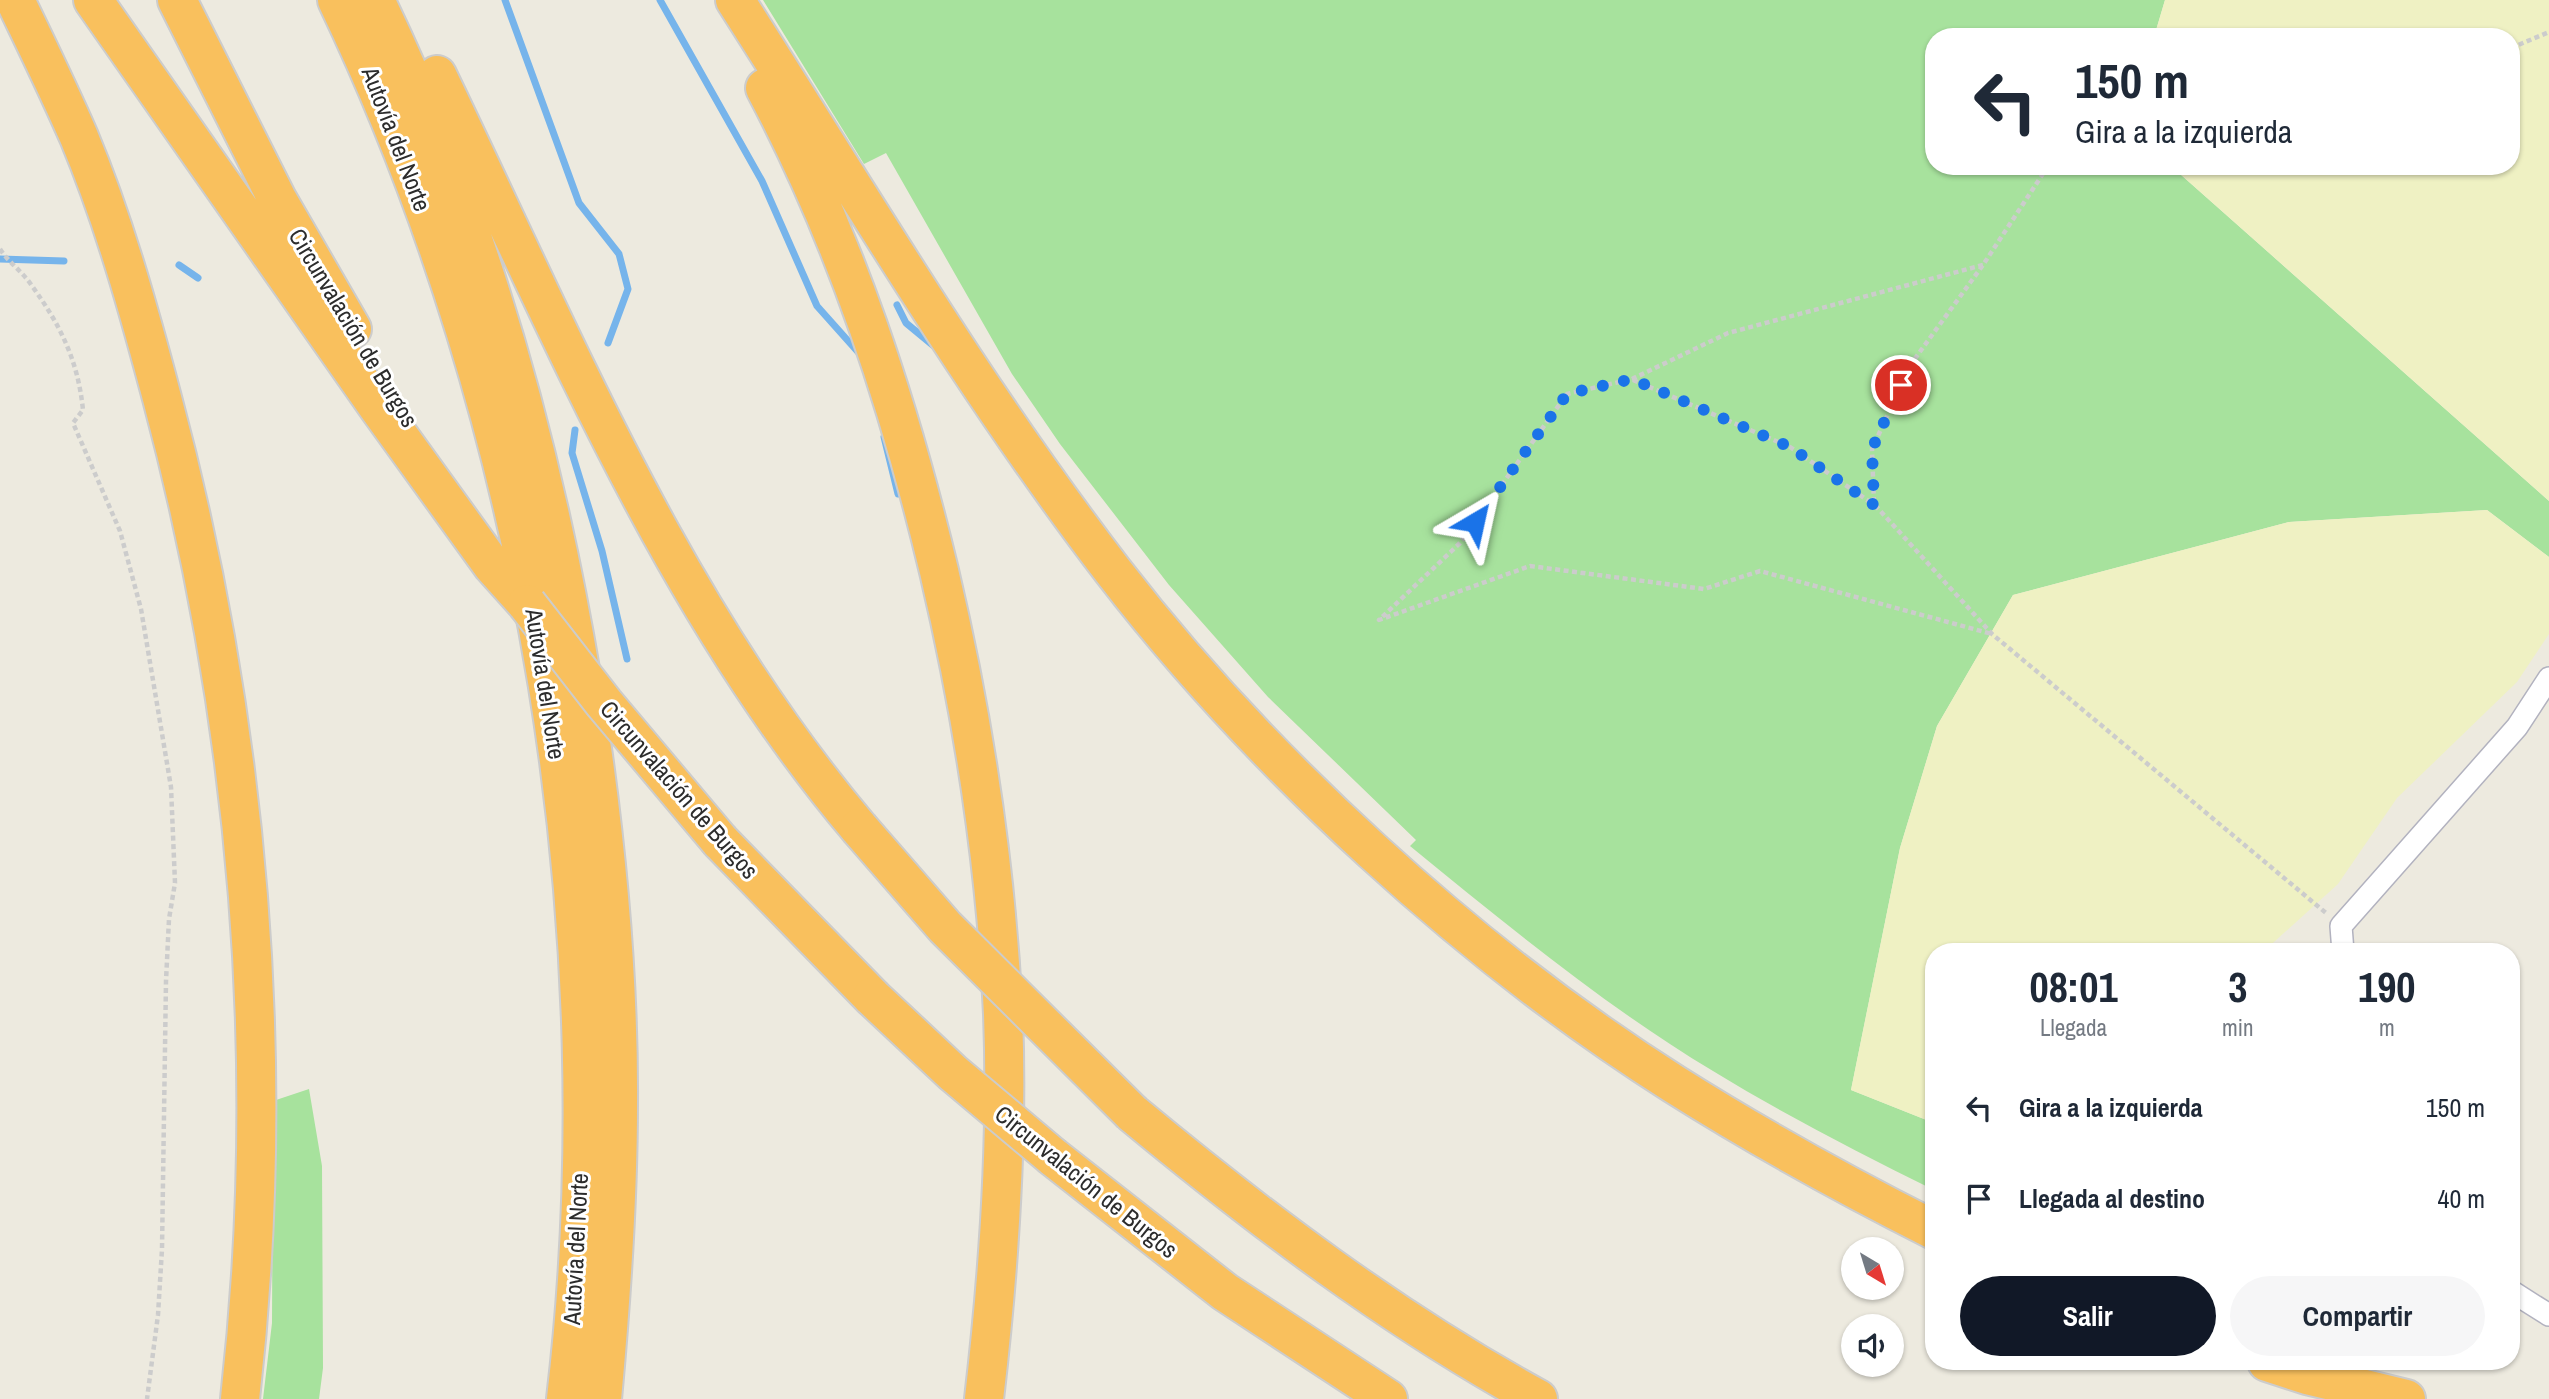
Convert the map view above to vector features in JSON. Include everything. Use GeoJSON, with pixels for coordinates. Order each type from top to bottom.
{"type":"FeatureCollection","features":[{"type":"Feature","properties":{"kind":"highway"},"geometry":{"type":"LineString","coordinates":[[15,0],[79,138],[124,268],[176,453],[219,650],[252,916],[256,1125],[251,1297],[240,1399]]}},
{"type":"Feature","properties":{"kind":"highway"},"geometry":{"type":"LineString","coordinates":[[93,0],[378,407],[492,565],[527,604]]}},
{"type":"Feature","properties":{"kind":"highway","name":"Circunvalación de Burgos"},"geometry":{"type":"LineString","coordinates":[[177,0],[277,199],[390,394],[527,604],[604,704],[720,841],[872,997],[953,1073],[1053,1157],[1225,1292],[1388,1399]]}},
{"type":"Feature","properties":{"kind":"highway","name":"Autovía del Norte"},"geometry":{"type":"LineString","coordinates":[[337,0],[363,54],[412,176],[479,379],[518,533],[545,668],[570,867],[580,1058],[581,1195],[566,1399]]}},
{"type":"Feature","properties":{"kind":"highway","name":"Autovía del Norte"},"geometry":{"type":"LineString","coordinates":[[375,0],[428,114],[502,328],[556,534],[594,758],[608,874],[618,1101],[615,1228],[602,1399]]}},
{"type":"Feature","properties":{"kind":"highway"},"geometry":{"type":"LineString","coordinates":[[400,0],[581,378],[698,599],[769,709],[859,828],[945,927],[1132,1113],[1231,1195],[1332,1270],[1538,1399]]}},
{"type":"Feature","properties":{"kind":"highway"},"geometry":{"type":"LineString","coordinates":[[717,0],[780,117],[824,213],[886,373],[921,496],[957,650],[978,769],[994,897],[1003,1013],[1002,1194],[995,1306],[984,1399]]}},
{"type":"Feature","properties":{"kind":"highway"},"geometry":{"type":"LineString","coordinates":[[735,0],[905,270],[1048,481],[1113,571],[1247,726],[1390,866],[1460,925],[1599,1033],[1671,1083],[1767,1141],[1925,1225]]}},
{"type":"Feature","properties":{"kind":"highway"},"geometry":{"type":"LineString","coordinates":[[2292,1370],[2406,1399]]}},
{"type":"Feature","properties":{"kind":"street"},"geometry":{"type":"LineString","coordinates":[[2343,943],[2342,926],[2517,727],[2549,678]]}},
{"type":"Feature","properties":{"kind":"street"},"geometry":{"type":"LineString","coordinates":[[2520,1297],[2549,1315]]}},
{"type":"Feature","properties":{"kind":"path"},"geometry":{"type":"LineString","coordinates":[[2520,44],[2549,32]]}},
{"type":"Feature","properties":{"kind":"path"},"geometry":{"type":"LineString","coordinates":[[1874,505],[1872,449],[1910,364],[1983,265],[2042,175]]}},
{"type":"Feature","properties":{"kind":"path"},"geometry":{"type":"LineString","coordinates":[[0,249],[31,284],[72,351],[80,375],[83,410],[73,423],[120,531],[141,608],[171,788],[175,883],[169,919],[167,968],[162,1249],[158,1315],[147,1399]]}},
{"type":"Feature","properties":{"kind":"path"},"geometry":{"type":"LineString","coordinates":[[1983,265],[1728,332],[1632,379],[1567,394],[1460,543],[1379,620],[1530,566],[1704,589],[1760,571],[1992,634]]}},
{"type":"Feature","properties":{"kind":"path"},"geometry":{"type":"LineString","coordinates":[[1632,379],[1790,447],[1874,505],[1992,634],[2342,926]]}},
{"type":"Feature","properties":{"kind":"green space"},"geometry":{"type":"Polygon","coordinates":[[[763,0],[2165,0],[2157,28],[1925,28],[1925,175],[2181,175],[2549,501],[2549,557],[2487,510],[2289,522],[2013,595],[1937,726],[1900,848],[1851,1090],[1925,1119],[1925,1186],[1795,1118],[1673,1046],[1596,993],[1410,846],[1416,840],[1268,697],[1169,585],[1060,444],[1012,374],[886,153],[864,164],[763,0]]]}},
{"type":"Feature","properties":{"kind":"green space"},"geometry":{"type":"Polygon","coordinates":[[[309,1089],[322,1166],[323,1368],[319,1399],[263,1399],[272,1323],[273,1101],[309,1089]]]}},
{"type":"Feature","properties":{"kind":"sand"},"geometry":{"type":"Polygon","coordinates":[[[2165,0],[2549,0],[2549,501],[2181,175],[2520,175],[2520,28],[2157,28],[2165,0]]]}},
{"type":"Feature","properties":{"kind":"sand"},"geometry":{"type":"Polygon","coordinates":[[[2487,510],[2549,557],[2549,634],[2517,682],[2397,798],[2338,884],[2273,943],[1925,943],[1925,1119],[1851,1090],[1900,848],[1937,726],[2013,595],[2289,522],[2487,510]]]}},
{"type":"Feature","properties":{"kind":"waterway"},"geometry":{"type":"LineString","coordinates":[[505,0],[579,203],[619,254],[628,289],[608,343]]}},
{"type":"Feature","properties":{"kind":"waterway"},"geometry":{"type":"LineString","coordinates":[[660,0],[762,181],[817,306],[858,352]]}},
{"type":"Feature","properties":{"kind":"waterway"},"geometry":{"type":"LineString","coordinates":[[0,259],[64,261]]}},
{"type":"Feature","properties":{"kind":"waterway"},"geometry":{"type":"LineString","coordinates":[[179,265],[198,278]]}},
{"type":"Feature","properties":{"kind":"waterway"},"geometry":{"type":"LineString","coordinates":[[897,305],[906,323],[935,347]]}},
{"type":"Feature","properties":{"kind":"waterway"},"geometry":{"type":"LineString","coordinates":[[575,430],[572,453],[602,551],[627,659]]}},
{"type":"Feature","properties":{"kind":"waterway"},"geometry":{"type":"LineString","coordinates":[[884,437],[898,494]]}},
{"type":"Feature","properties":{"kind":"route"},"geometry":{"type":"LineString","coordinates":[[1475,522],[1567,394],[1632,379],[1790,447],[1874,505],[1872,449],[1901,385]]}}]}
